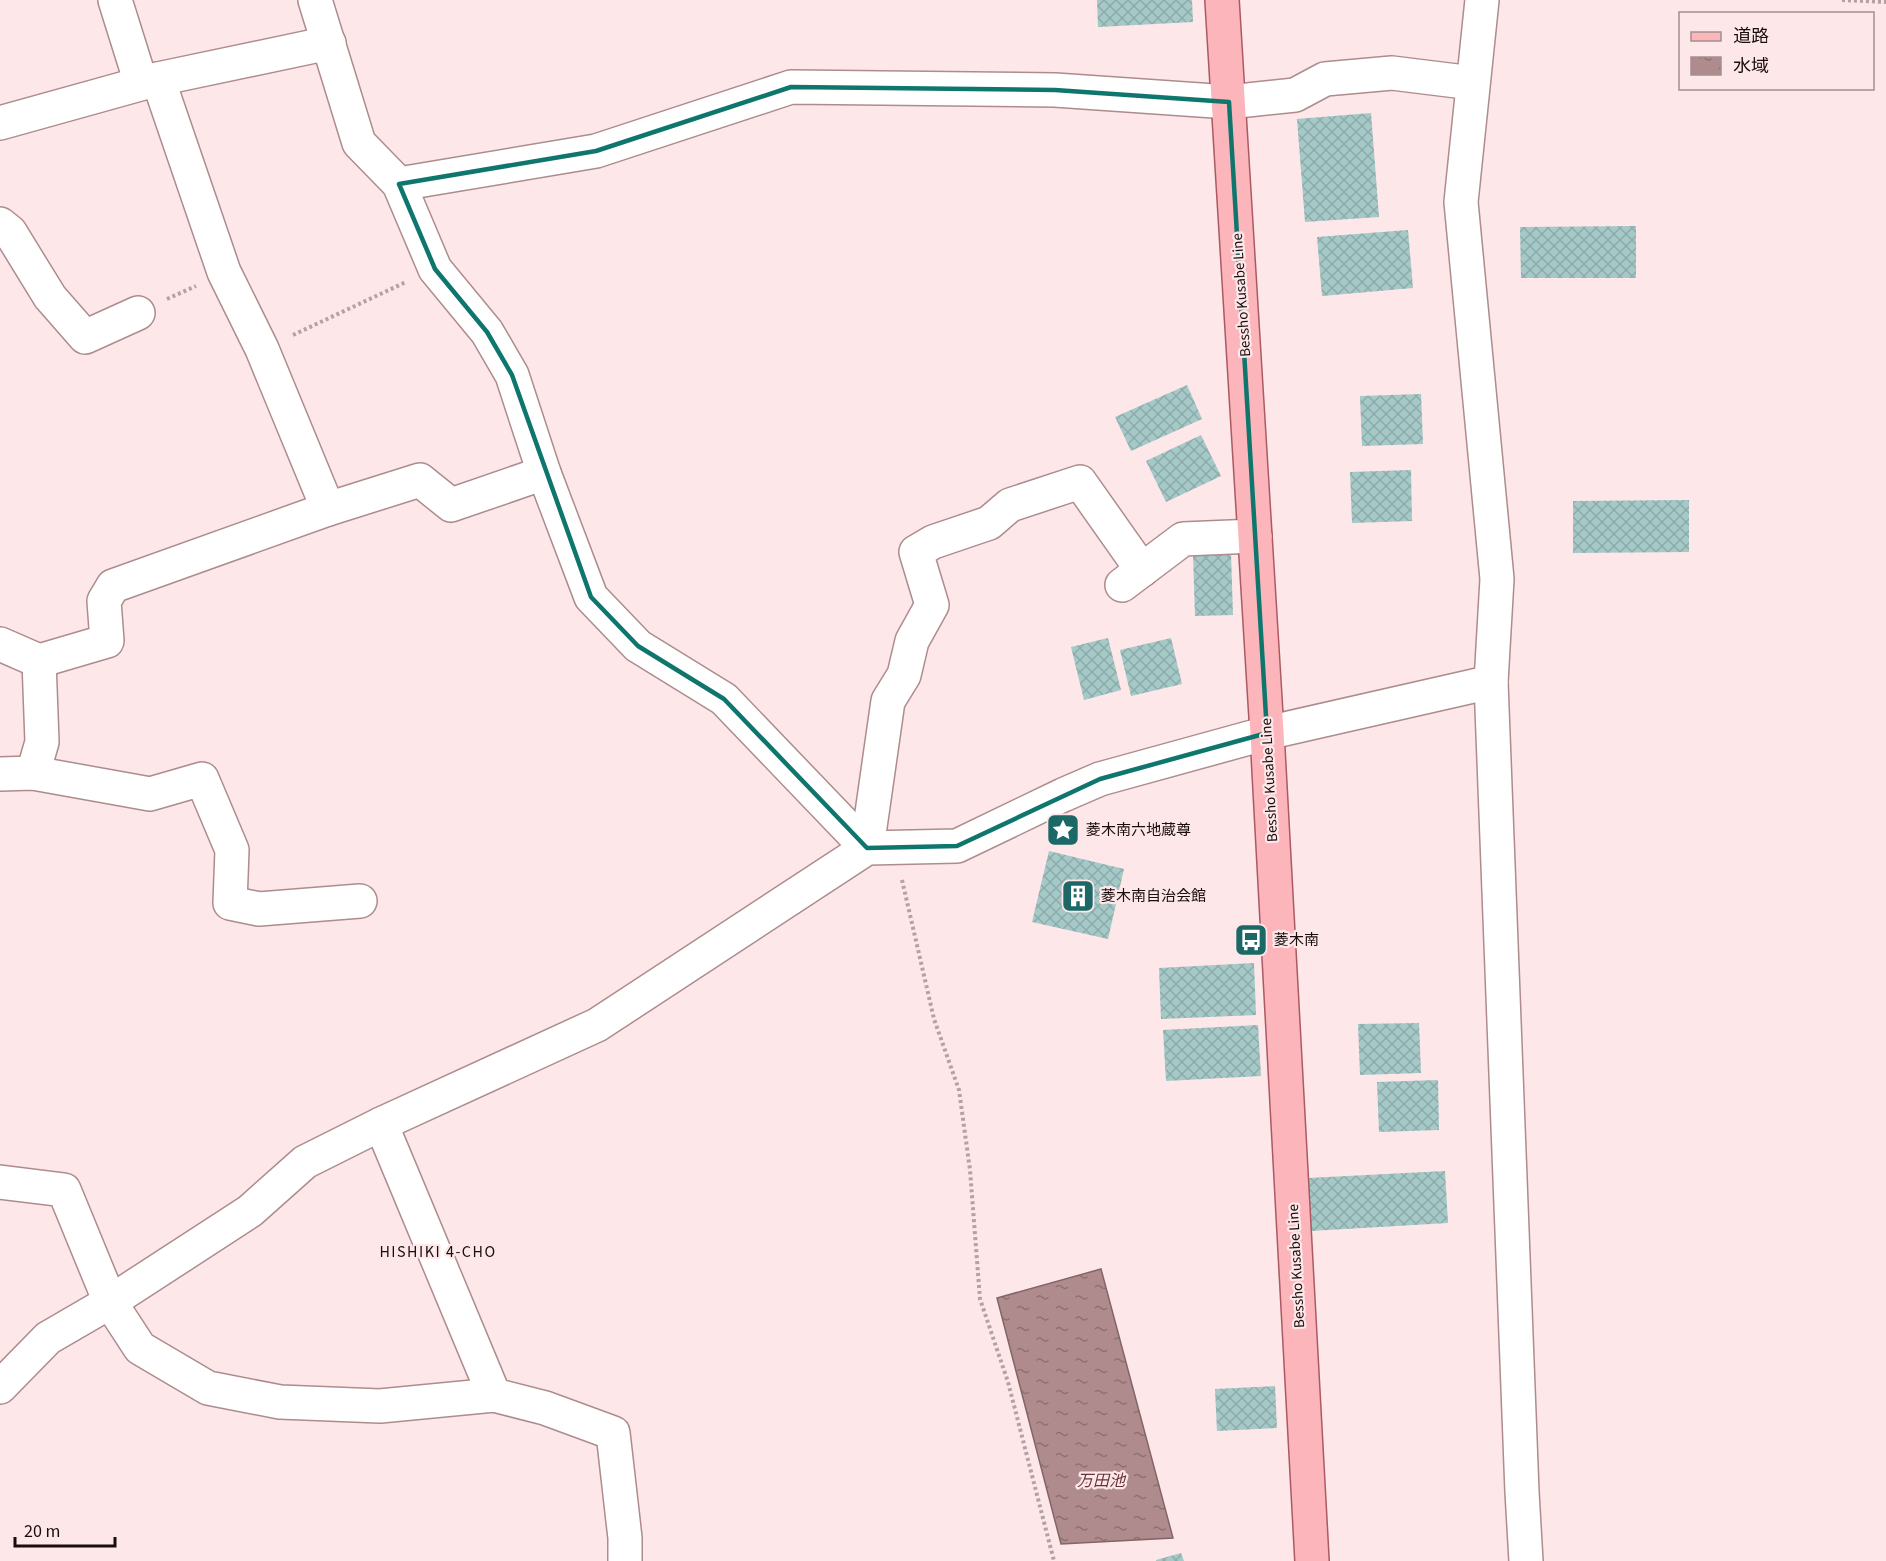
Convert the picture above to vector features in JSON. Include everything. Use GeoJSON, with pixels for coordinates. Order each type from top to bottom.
{"type":"FeatureCollection","features":[{"type":"Feature","properties":{"kind":"main road","name":"Bessho Kusabe Line"},"geometry":{"type":"LineString","coordinates":[[1222,0],[1256,536],[1312,1561]]}},
{"type":"Feature","properties":{"kind":"street"},"geometry":{"type":"LineString","coordinates":[[115,0],[150,81],[224,272],[262,349],[328,510]]}},
{"type":"Feature","properties":{"kind":"street"},"geometry":{"type":"LineString","coordinates":[[315,0],[359,143],[399,184],[435,269],[487,332],[512,375],[544,473],[591,597],[638,646],[724,699],[881,848]]}},
{"type":"Feature","properties":{"kind":"street"},"geometry":{"type":"LineString","coordinates":[[1482,0],[1461,202],[1497,579],[1491,682],[1522,1492],[1527,1561]]}},
{"type":"Feature","properties":{"kind":"street"},"geometry":{"type":"LineString","coordinates":[[0,123],[150,81],[329,43]]}},
{"type":"Feature","properties":{"kind":"street"},"geometry":{"type":"LineString","coordinates":[[399,184],[596,152],[791,87],[1054,90],[1229,102],[1295,95],[1325,79],[1392,73],[1473,83]]}},
{"type":"Feature","properties":{"kind":"street"},"geometry":{"type":"LineString","coordinates":[[0,224],[10,232],[50,297],[85,337],[138,313]]}},
{"type":"Feature","properties":{"kind":"street"},"geometry":{"type":"LineString","coordinates":[[0,644],[39,661],[107,641],[104,602],[113,586],[420,480],[451,505],[544,473]]}},
{"type":"Feature","properties":{"kind":"street"},"geometry":{"type":"LineString","coordinates":[[881,848],[888,701],[904,675],[912,641],[932,605],[916,552],[933,542],[989,523],[1010,505],[1080,482],[1132,578],[1183,539],[1256,536]]}},
{"type":"Feature","properties":{"kind":"street"},"geometry":{"type":"LineString","coordinates":[[33,773],[42,742],[39,661]]}},
{"type":"Feature","properties":{"kind":"street"},"geometry":{"type":"LineString","coordinates":[[0,1387],[48,1338],[110,1302],[250,1211],[305,1162],[381,1124],[597,1025],[881,848],[957,846],[1100,779],[1267,733],[1491,682]]}},
{"type":"Feature","properties":{"kind":"street"},"geometry":{"type":"LineString","coordinates":[[0,774],[33,773],[150,794],[202,779],[232,850],[230,903],[259,909],[360,901]]}},
{"type":"Feature","properties":{"kind":"street"},"geometry":{"type":"LineString","coordinates":[[381,1124],[494,1395]]}},
{"type":"Feature","properties":{"kind":"street"},"geometry":{"type":"LineString","coordinates":[[0,1182],[64,1190],[110,1302],[140,1347],[207,1388],[280,1402],[380,1406],[494,1395],[545,1408],[613,1433],[625,1538],[625,1561]]}},
{"type":"Feature","properties":{"kind":"path"},"geometry":{"type":"LineString","coordinates":[[1842,0],[1886,2]]}},
{"type":"Feature","properties":{"kind":"path"},"geometry":{"type":"LineString","coordinates":[[262,349],[435,269]]}},
{"type":"Feature","properties":{"kind":"path"},"geometry":{"type":"LineString","coordinates":[[138,313],[224,272]]}},
{"type":"Feature","properties":{"kind":"path"},"geometry":{"type":"LineString","coordinates":[[881,848],[934,1019],[959,1090],[970,1170],[980,1299],[1008,1382],[1054,1561]]}},
{"type":"Feature","properties":{"kind":"highlighted area"},"geometry":{"type":"Polygon","coordinates":[[[791,87],[1055,90],[1229,102],[1267,733],[1100,779],[957,846],[867,848],[724,699],[638,646],[591,597],[512,375],[487,332],[435,269],[399,184],[596,151],[791,87]]]}},
{"type":"Feature","properties":{"kind":"water","name":"万田池"},"geometry":{"type":"Polygon","coordinates":[[[1101,1269],[1173,1538],[1061,1544],[997,1298],[1101,1269]]]}},
{"type":"Feature","properties":{"kind":"building"},"geometry":{"type":"Polygon","coordinates":[[[1097,0],[1192,0],[1193,22],[1098,27],[1097,0]]]}},
{"type":"Feature","properties":{"kind":"building"},"geometry":{"type":"Polygon","coordinates":[[[1371,113],[1379,217],[1305,222],[1297,119],[1371,113]]]}},
{"type":"Feature","properties":{"kind":"building"},"geometry":{"type":"Polygon","coordinates":[[[1636,226],[1636,278],[1521,278],[1520,227],[1636,226]]]}},
{"type":"Feature","properties":{"kind":"building"},"geometry":{"type":"Polygon","coordinates":[[[1408,230],[1413,288],[1322,296],[1317,237],[1408,230]]]}},
{"type":"Feature","properties":{"kind":"building"},"geometry":{"type":"Polygon","coordinates":[[[1187,385],[1202,419],[1131,451],[1115,417],[1187,385]]]}},
{"type":"Feature","properties":{"kind":"building"},"geometry":{"type":"Polygon","coordinates":[[[1421,394],[1423,444],[1362,446],[1360,396],[1421,394]]]}},
{"type":"Feature","properties":{"kind":"building"},"geometry":{"type":"Polygon","coordinates":[[[1201,435],[1221,476],[1166,502],[1146,461],[1201,435]]]}},
{"type":"Feature","properties":{"kind":"building"},"geometry":{"type":"Polygon","coordinates":[[[1411,470],[1412,521],[1352,523],[1350,472],[1411,470]]]}},
{"type":"Feature","properties":{"kind":"building"},"geometry":{"type":"Polygon","coordinates":[[[1689,500],[1689,552],[1573,553],[1573,501],[1689,500]]]}},
{"type":"Feature","properties":{"kind":"building"},"geometry":{"type":"Polygon","coordinates":[[[1231,554],[1233,615],[1195,616],[1193,555],[1231,554]]]}},
{"type":"Feature","properties":{"kind":"building"},"geometry":{"type":"Polygon","coordinates":[[[1108,638],[1121,690],[1084,700],[1071,647],[1108,638]]]}},
{"type":"Feature","properties":{"kind":"building"},"geometry":{"type":"Polygon","coordinates":[[[1171,638],[1182,684],[1131,696],[1120,650],[1171,638]]]}},
{"type":"Feature","properties":{"kind":"building","name":"菱木南自治会館"},"geometry":{"type":"Polygon","coordinates":[[[1049,851],[1124,869],[1108,939],[1032,922],[1049,851]]]}},
{"type":"Feature","properties":{"kind":"building"},"geometry":{"type":"Polygon","coordinates":[[[1254,963],[1256,1015],[1161,1019],[1159,968],[1254,963]]]}},
{"type":"Feature","properties":{"kind":"building"},"geometry":{"type":"Polygon","coordinates":[[[1419,1023],[1421,1073],[1360,1075],[1358,1024],[1419,1023]]]}},
{"type":"Feature","properties":{"kind":"building"},"geometry":{"type":"Polygon","coordinates":[[[1258,1025],[1261,1076],[1166,1081],[1163,1030],[1258,1025]]]}},
{"type":"Feature","properties":{"kind":"building"},"geometry":{"type":"Polygon","coordinates":[[[1438,1080],[1439,1130],[1379,1132],[1377,1082],[1438,1080]]]}},
{"type":"Feature","properties":{"kind":"building"},"geometry":{"type":"Polygon","coordinates":[[[1445,1171],[1448,1223],[1311,1231],[1308,1178],[1445,1171]]]}},
{"type":"Feature","properties":{"kind":"building"},"geometry":{"type":"Polygon","coordinates":[[[1275,1386],[1277,1428],[1217,1431],[1215,1389],[1275,1386]]]}},
{"type":"Feature","properties":{"kind":"building"},"geometry":{"type":"Polygon","coordinates":[[[1181,1553],[1184,1561],[1156,1561],[1156,1560],[1181,1553]]]}},
{"type":"Feature","properties":{"kind":"place","name":"菱木南六地蔵尊"},"geometry":{"type":"Point","coordinates":[1063,830]}},
{"type":"Feature","properties":{"kind":"place","name":"菱木南自治会館"},"geometry":{"type":"Point","coordinates":[1078,896]}},
{"type":"Feature","properties":{"kind":"place","name":"菱木南"},"geometry":{"type":"Point","coordinates":[1251,940]}},
{"type":"Feature","properties":{"kind":"district","name":"HISHIKI 4-CHO"},"geometry":{"type":"Point","coordinates":[438,1251]}}]}
